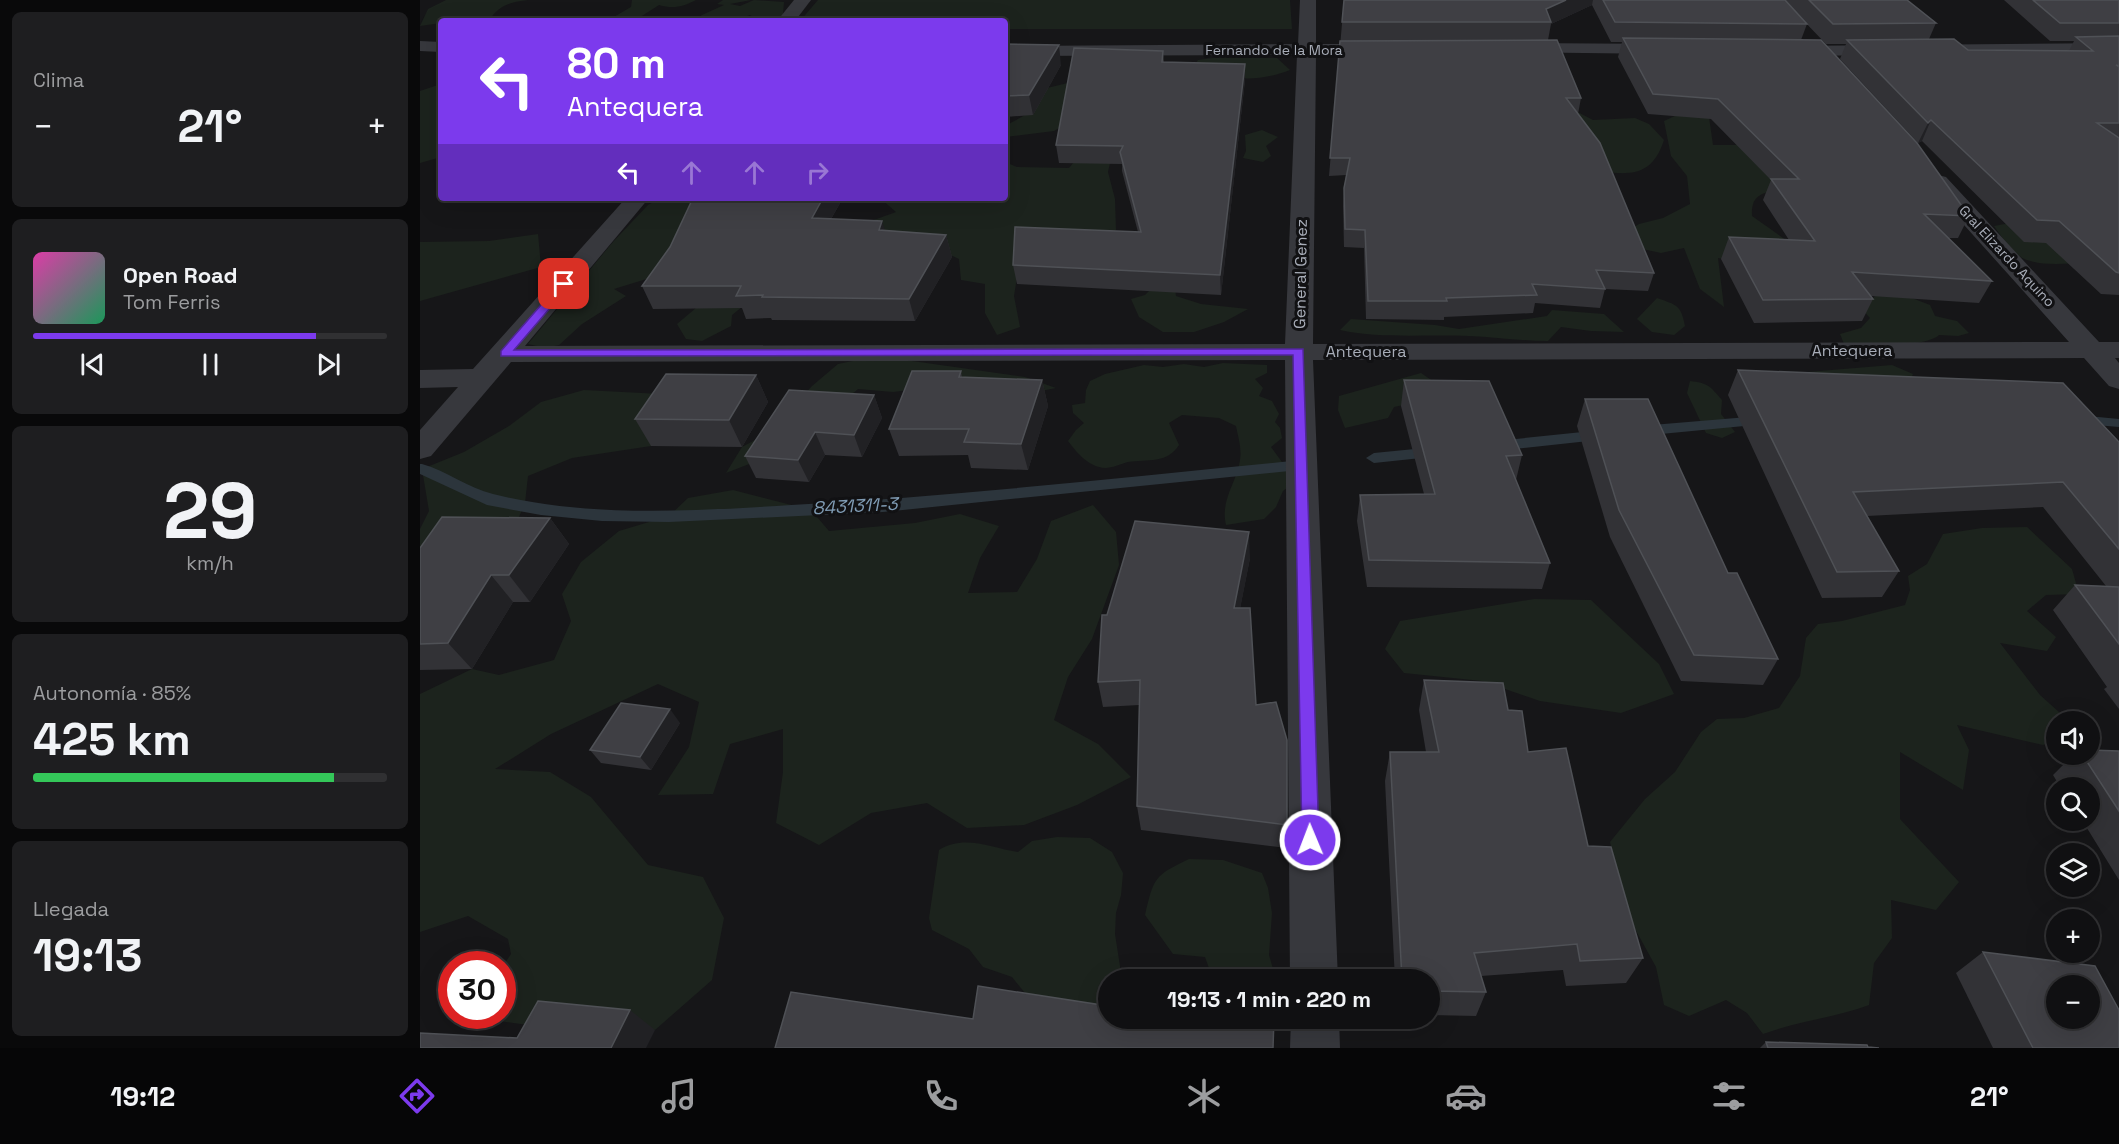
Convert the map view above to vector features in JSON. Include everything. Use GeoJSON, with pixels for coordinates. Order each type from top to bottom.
{"type":"FeatureCollection","features":[{"type":"Feature","properties":{"kind":"street"},"geometry":{"type":"LineString","coordinates":[[788,18],[803,0]]}},
{"type":"Feature","properties":{"kind":"street","name":"General Genez"},"geometry":{"type":"LineString","coordinates":[[1308,0],[1299,351],[1314,969]]}},
{"type":"Feature","properties":{"kind":"street"},"geometry":{"type":"LineString","coordinates":[[1796,26],[1835,69]]}},
{"type":"Feature","properties":{"kind":"street"},"geometry":{"type":"LineString","coordinates":[[420,46],[438,46]]}},
{"type":"Feature","properties":{"kind":"street"},"geometry":{"type":"LineString","coordinates":[[1494,48],[1681,49]]}},
{"type":"Feature","properties":{"kind":"street"},"geometry":{"type":"LineString","coordinates":[[1773,51],[2119,48]]}},
{"type":"Feature","properties":{"kind":"street","name":"Fernando de la Mora"},"geometry":{"type":"LineString","coordinates":[[1008,51],[1400,49]]}},
{"type":"Feature","properties":{"kind":"street","name":"Gral Elizardo Aquino"},"geometry":{"type":"LineString","coordinates":[[1923,166],[2106,350],[2119,380]]}},
{"type":"Feature","properties":{"kind":"street"},"geometry":{"type":"LineString","coordinates":[[420,449],[505,354],[635,201]]}},
{"type":"Feature","properties":{"kind":"street","name":"Antequera"},"geometry":{"type":"LineString","coordinates":[[505,354],[2106,350]]}},
{"type":"Feature","properties":{"kind":"street"},"geometry":{"type":"LineString","coordinates":[[420,379],[483,378]]}},
{"type":"Feature","properties":{"kind":"street"},"geometry":{"type":"LineString","coordinates":[[1315,1029],[1315,1048]]}},
{"type":"Feature","properties":{"kind":"shaded area"},"geometry":{"type":"Polygon","coordinates":[[[446,0],[528,0],[506,5],[496,11],[491,18],[438,18],[438,23],[420,26],[428,9],[446,0]]]}},
{"type":"Feature","properties":{"kind":"shaded area"},"geometry":{"type":"Polygon","coordinates":[[[632,0],[696,0],[678,7],[659,5],[639,18],[612,18],[631,7],[632,0]]]}},
{"type":"Feature","properties":{"kind":"shaded area"},"geometry":{"type":"Polygon","coordinates":[[[723,0],[751,0],[730,4],[740,6],[754,0],[784,2],[785,18],[754,18],[750,15],[741,18],[698,18],[724,5],[717,4],[723,0]]]}},
{"type":"Feature","properties":{"kind":"shaded area"},"geometry":{"type":"Polygon","coordinates":[[[818,0],[1290,0],[1292,29],[1008,29],[1008,18],[803,18],[818,0]]]}},
{"type":"Feature","properties":{"kind":"shaded area"},"geometry":{"type":"Polygon","coordinates":[[[1220,57],[1277,58],[1290,70],[1264,77],[1241,78],[1193,67],[1198,60],[1220,57]]]}},
{"type":"Feature","properties":{"kind":"shaded area"},"geometry":{"type":"Polygon","coordinates":[[[1076,81],[1079,116],[1054,131],[1008,137],[1008,124],[1027,114],[1047,88],[1076,81]]]}},
{"type":"Feature","properties":{"kind":"shaded area"},"geometry":{"type":"Polygon","coordinates":[[[438,85],[438,158],[420,163],[420,91],[438,85]]]}},
{"type":"Feature","properties":{"kind":"shaded area"},"geometry":{"type":"Polygon","coordinates":[[[1570,108],[1593,120],[1635,118],[1649,124],[1664,140],[1658,154],[1651,164],[1642,170],[1632,172],[1583,169],[1570,108]]]}},
{"type":"Feature","properties":{"kind":"shaded area"},"geometry":{"type":"Polygon","coordinates":[[[1679,114],[1709,117],[1713,145],[1738,145],[1781,188],[1759,196],[1753,203],[1752,216],[1793,245],[1746,263],[1718,258],[1724,307],[1700,289],[1684,248],[1661,253],[1624,245],[1623,234],[1639,224],[1663,218],[1690,204],[1687,176],[1671,156],[1664,121],[1679,114]]]}},
{"type":"Feature","properties":{"kind":"shaded area"},"geometry":{"type":"Polygon","coordinates":[[[1262,130],[1278,137],[1266,146],[1271,156],[1263,162],[1243,158],[1246,151],[1245,135],[1262,130]]]}},
{"type":"Feature","properties":{"kind":"shaded area"},"geometry":{"type":"Polygon","coordinates":[[[1114,145],[1108,172],[1115,199],[1116,230],[1097,241],[1018,271],[1014,296],[1020,327],[997,335],[985,313],[985,284],[961,280],[959,259],[942,251],[902,248],[871,221],[896,212],[883,201],[1008,201],[1008,163],[1017,167],[1069,168],[1079,156],[1114,145]]]}},
{"type":"Feature","properties":{"kind":"shaded area"},"geometry":{"type":"Polygon","coordinates":[[[655,201],[691,201],[693,203],[690,244],[653,277],[614,289],[626,296],[582,324],[559,345],[545,348],[528,344],[613,242],[648,205],[655,201]]]}},
{"type":"Feature","properties":{"kind":"shaded area"},"geometry":{"type":"Polygon","coordinates":[[[2010,223],[2084,262],[2048,264],[2022,258],[2009,246],[1994,226],[2010,223]]]}},
{"type":"Feature","properties":{"kind":"shaded area"},"geometry":{"type":"Polygon","coordinates":[[[538,234],[541,267],[420,301],[420,242],[489,241],[538,234]]]}},
{"type":"Feature","properties":{"kind":"shaded area"},"geometry":{"type":"Polygon","coordinates":[[[1174,279],[1176,296],[1201,304],[1248,309],[1224,322],[1194,332],[1163,332],[1139,317],[1131,299],[1145,295],[1155,285],[1174,279]]]}},
{"type":"Feature","properties":{"kind":"shaded area"},"geometry":{"type":"Polygon","coordinates":[[[1904,295],[1930,305],[1935,316],[1957,321],[1969,333],[1958,336],[1939,335],[1908,344],[1844,344],[1840,334],[1861,328],[1870,318],[1862,309],[1875,296],[1904,295]]]}},
{"type":"Feature","properties":{"kind":"shaded area"},"geometry":{"type":"Polygon","coordinates":[[[1657,298],[1674,304],[1682,314],[1685,326],[1674,335],[1652,332],[1637,319],[1657,298]]]}},
{"type":"Feature","properties":{"kind":"shaded area"},"geometry":{"type":"Polygon","coordinates":[[[748,302],[732,315],[731,326],[702,341],[686,339],[677,324],[702,303],[748,302]]]}},
{"type":"Feature","properties":{"kind":"shaded area"},"geometry":{"type":"Polygon","coordinates":[[[1552,310],[1604,314],[1624,332],[1561,327],[1548,341],[1469,336],[1388,335],[1340,330],[1351,319],[1459,329],[1547,316],[1552,310]]]}},
{"type":"Feature","properties":{"kind":"shaded area"},"geometry":{"type":"Polygon","coordinates":[[[877,356],[1025,377],[1056,388],[1041,391],[933,387],[893,392],[858,389],[831,413],[767,457],[726,473],[742,447],[768,433],[812,386],[838,364],[877,356]]]}},
{"type":"Feature","properties":{"kind":"shaded area"},"geometry":{"type":"Polygon","coordinates":[[[1223,363],[1267,365],[1267,373],[1255,379],[1263,388],[1259,396],[1272,401],[1279,414],[1275,422],[1280,428],[1282,438],[1271,447],[1296,481],[1283,491],[1276,507],[1264,519],[1226,525],[1225,507],[1238,468],[1240,451],[1236,426],[1219,418],[1182,415],[1169,423],[1179,445],[1169,455],[1156,460],[1128,462],[1108,468],[1089,462],[1079,455],[1068,441],[1084,423],[1073,413],[1072,405],[1085,403],[1086,390],[1090,381],[1105,374],[1144,365],[1163,367],[1184,364],[1204,367],[1223,363]]]}},
{"type":"Feature","properties":{"kind":"shaded area"},"geometry":{"type":"Polygon","coordinates":[[[1892,365],[1913,374],[1909,383],[1814,388],[1807,372],[1892,365]]]}},
{"type":"Feature","properties":{"kind":"shaded area"},"geometry":{"type":"Polygon","coordinates":[[[1421,373],[1440,386],[1413,403],[1394,407],[1388,418],[1345,428],[1338,410],[1339,396],[1421,373]]]}},
{"type":"Feature","properties":{"kind":"shaded area"},"geometry":{"type":"Polygon","coordinates":[[[1690,381],[1705,384],[1718,395],[1722,400],[1721,414],[1735,432],[1722,438],[1706,433],[1687,393],[1690,381]]]}},
{"type":"Feature","properties":{"kind":"shaded area"},"geometry":{"type":"Polygon","coordinates":[[[584,390],[661,394],[667,418],[651,446],[572,458],[528,476],[525,503],[512,533],[420,570],[420,529],[429,511],[422,469],[464,452],[509,426],[541,402],[584,390]]]}},
{"type":"Feature","properties":{"kind":"shaded area"},"geometry":{"type":"Polygon","coordinates":[[[733,490],[811,510],[829,531],[915,523],[960,514],[999,526],[980,558],[968,593],[1017,592],[1037,559],[1051,521],[1093,505],[1116,532],[1119,565],[1092,639],[1068,677],[1054,720],[1098,744],[1131,777],[1077,805],[1024,825],[967,828],[927,803],[871,813],[819,845],[776,823],[783,772],[783,729],[730,744],[713,794],[658,795],[689,747],[699,702],[658,684],[551,734],[495,769],[550,772],[591,797],[648,865],[703,877],[724,918],[712,980],[655,1030],[628,1020],[528,1025],[516,1023],[516,951],[510,951],[508,939],[468,916],[420,932],[420,694],[472,669],[499,675],[554,660],[571,621],[562,594],[581,562],[619,531],[669,516],[688,498],[733,490]]]}},
{"type":"Feature","properties":{"kind":"shaded area"},"geometry":{"type":"Polygon","coordinates":[[[2027,527],[2072,569],[2079,594],[2046,595],[2027,611],[2056,637],[2047,651],[2000,643],[2040,695],[2058,711],[2046,711],[2046,744],[2043,745],[1957,725],[1969,750],[1963,790],[1900,752],[1900,819],[1959,882],[1936,910],[1891,900],[1892,938],[1874,963],[1869,1005],[1763,1034],[1747,1013],[1726,1000],[1689,1016],[1664,1005],[1656,967],[1629,918],[1610,842],[1645,799],[1675,772],[1701,732],[1717,719],[1744,718],[1779,708],[1800,676],[1806,638],[1818,624],[1842,621],[1905,605],[1910,590],[1908,576],[1927,564],[1943,534],[1982,528],[2027,527]]]}},
{"type":"Feature","properties":{"kind":"shaded area"},"geometry":{"type":"Polygon","coordinates":[[[1534,599],[1591,600],[1659,664],[1674,694],[1621,713],[1540,701],[1482,681],[1404,673],[1385,649],[1400,621],[1534,599]]]}},
{"type":"Feature","properties":{"kind":"shaded area"},"geometry":{"type":"Polygon","coordinates":[[[1057,837],[1090,838],[1112,852],[1123,873],[1115,934],[1120,969],[1098,969],[1098,1004],[1092,1010],[1025,993],[1012,977],[983,967],[969,949],[932,930],[929,918],[939,850],[958,843],[978,843],[1018,852],[1032,841],[1057,837]]]}},
{"type":"Feature","properties":{"kind":"shaded area"},"geometry":{"type":"Polygon","coordinates":[[[1189,859],[1223,860],[1262,873],[1268,888],[1272,913],[1269,955],[1273,969],[1209,969],[1205,957],[1173,954],[1145,915],[1157,879],[1189,859]]]}},
{"type":"Feature","properties":{"kind":"building"},"geometry":{"type":"Polygon","coordinates":[[[1344,0],[1566,0],[1546,9],[1551,22],[1342,22],[1344,0]]]}},
{"type":"Feature","properties":{"kind":"building"},"geometry":{"type":"Polygon","coordinates":[[[1603,0],[1785,0],[1807,24],[1615,22],[1603,0]]]}},
{"type":"Feature","properties":{"kind":"building"},"geometry":{"type":"Polygon","coordinates":[[[1809,0],[1907,0],[1936,23],[1833,24],[1809,0]]]}},
{"type":"Feature","properties":{"kind":"building"},"geometry":{"type":"Polygon","coordinates":[[[2033,0],[2119,0],[2119,23],[2060,23],[2033,0]]]}},
{"type":"Feature","properties":{"kind":"building"},"geometry":{"type":"Polygon","coordinates":[[[2119,36],[2119,66],[2116,65],[2119,67],[2119,123],[2097,123],[2119,138],[2119,273],[2059,221],[2037,220],[1931,120],[1928,123],[1847,40],[1954,39],[1968,50],[2093,51],[2076,37],[2119,36]]]}},
{"type":"Feature","properties":{"kind":"building"},"geometry":{"type":"Polygon","coordinates":[[[1623,38],[1821,40],[1917,143],[1969,216],[1924,214],[1992,281],[1852,272],[1873,299],[1763,300],[1729,237],[1815,241],[1771,179],[1799,179],[1718,99],[1653,94],[1623,38]]]}},
{"type":"Feature","properties":{"kind":"building"},"geometry":{"type":"Polygon","coordinates":[[[1557,40],[1581,98],[1566,98],[1600,143],[1654,273],[1596,270],[1605,289],[1532,284],[1537,295],[1446,298],[1447,301],[1368,301],[1365,230],[1345,229],[1344,188],[1350,158],[1330,158],[1340,41],[1557,40]]]}},
{"type":"Feature","properties":{"kind":"building"},"geometry":{"type":"Polygon","coordinates":[[[1008,44],[1059,45],[1029,95],[1008,96],[1008,44]]]}},
{"type":"Feature","properties":{"kind":"building"},"geometry":{"type":"Polygon","coordinates":[[[1074,48],[1163,51],[1162,62],[1245,64],[1220,275],[1013,265],[1015,227],[1141,232],[1120,152],[1123,146],[1056,145],[1074,48]]]}},
{"type":"Feature","properties":{"kind":"building"},"geometry":{"type":"Polygon","coordinates":[[[692,201],[821,201],[812,218],[882,221],[879,230],[946,235],[909,299],[736,296],[741,286],[642,286],[670,247],[692,201]]]}},
{"type":"Feature","properties":{"kind":"building"},"geometry":{"type":"Polygon","coordinates":[[[1738,370],[2063,383],[2119,442],[2119,549],[2063,482],[1853,492],[1899,571],[1837,572],[1738,370]]]}},
{"type":"Feature","properties":{"kind":"building"},"geometry":{"type":"Polygon","coordinates":[[[912,371],[961,371],[959,377],[1042,380],[1021,444],[964,442],[969,429],[889,429],[912,371]]]}},
{"type":"Feature","properties":{"kind":"building"},"geometry":{"type":"Polygon","coordinates":[[[666,374],[756,375],[729,420],[635,419],[666,374]]]}},
{"type":"Feature","properties":{"kind":"building"},"geometry":{"type":"Polygon","coordinates":[[[1404,380],[1489,381],[1522,455],[1506,456],[1550,563],[1369,560],[1360,495],[1435,494],[1404,380]]]}},
{"type":"Feature","properties":{"kind":"building"},"geometry":{"type":"Polygon","coordinates":[[[789,390],[874,395],[854,435],[815,432],[798,460],[745,456],[789,390]]]}},
{"type":"Feature","properties":{"kind":"building"},"geometry":{"type":"Polygon","coordinates":[[[1585,399],[1648,399],[1728,573],[1737,573],[1778,659],[1694,655],[1619,510],[1585,399]]]}},
{"type":"Feature","properties":{"kind":"building"},"geometry":{"type":"Polygon","coordinates":[[[442,517],[550,518],[509,575],[491,575],[448,643],[420,644],[420,548],[442,517]]]}},
{"type":"Feature","properties":{"kind":"building"},"geometry":{"type":"Polygon","coordinates":[[[1135,521],[1249,532],[1234,608],[1250,608],[1256,705],[1276,702],[1287,740],[1287,825],[1137,806],[1140,680],[1098,682],[1102,615],[1107,615],[1135,521]]]}},
{"type":"Feature","properties":{"kind":"building"},"geometry":{"type":"Polygon","coordinates":[[[2075,585],[2119,587],[2119,644],[2075,585]]]}},
{"type":"Feature","properties":{"kind":"building"},"geometry":{"type":"Polygon","coordinates":[[[1424,680],[1503,683],[1508,710],[1522,711],[1528,752],[1566,748],[1588,846],[1611,847],[1643,958],[1580,961],[1577,944],[1474,953],[1486,992],[1440,991],[1440,969],[1401,969],[1390,752],[1439,752],[1424,680]]]}},
{"type":"Feature","properties":{"kind":"building"},"geometry":{"type":"Polygon","coordinates":[[[621,703],[670,709],[640,757],[590,750],[621,703]]]}},
{"type":"Feature","properties":{"kind":"building"},"geometry":{"type":"Polygon","coordinates":[[[2100,750],[2119,751],[2119,811],[2100,782],[2100,777],[2097,777],[2089,765],[2100,765],[2100,750]]]}},
{"type":"Feature","properties":{"kind":"building"},"geometry":{"type":"Polygon","coordinates":[[[1983,952],[2046,960],[2046,963],[2095,966],[2100,975],[2046,975],[2046,1029],[2100,1029],[2100,975],[2119,1010],[2119,1048],[2033,1048],[1983,952]]]}},
{"type":"Feature","properties":{"kind":"building"},"geometry":{"type":"Polygon","coordinates":[[[978,986],[1098,1004],[1098,1029],[1274,1029],[1273,1048],[775,1048],[791,992],[973,1019],[978,986]]]}},
{"type":"Feature","properties":{"kind":"building"},"geometry":{"type":"Polygon","coordinates":[[[538,1001],[630,1010],[611,1048],[420,1048],[420,1033],[517,1038],[538,1001]]]}},
{"type":"Feature","properties":{"kind":"building"},"geometry":{"type":"Polygon","coordinates":[[[1766,1042],[1867,1045],[1879,1048],[1768,1048],[1766,1042]]]}},
{"type":"Feature","properties":{"kind":"waterway","name":"8431311-3"},"geometry":{"type":"LineString","coordinates":[[2077,420],[2115,423]]}},
{"type":"Feature","properties":{"kind":"waterway","name":"8431311-3"},"geometry":{"type":"LineString","coordinates":[[1640,431],[1760,421]]}},
{"type":"Feature","properties":{"kind":"waterway","name":"8431311-3"},"geometry":{"type":"LineString","coordinates":[[1496,446],[1602,435]]}},
{"type":"Feature","properties":{"kind":"waterway","name":"8431311-3"},"geometry":{"type":"LineString","coordinates":[[1374,458],[1435,452]]}},
{"type":"Feature","properties":{"kind":"waterway","name":"8431311-3"},"geometry":{"type":"LineString","coordinates":[[422,469],[487,499],[541,509],[602,515],[669,516],[883,506],[1293,466]]}},
{"type":"Feature","properties":{"kind":"route"},"geometry":{"type":"LineString","coordinates":[[564,284],[505,354],[1299,351],[1310,840]]}}]}
